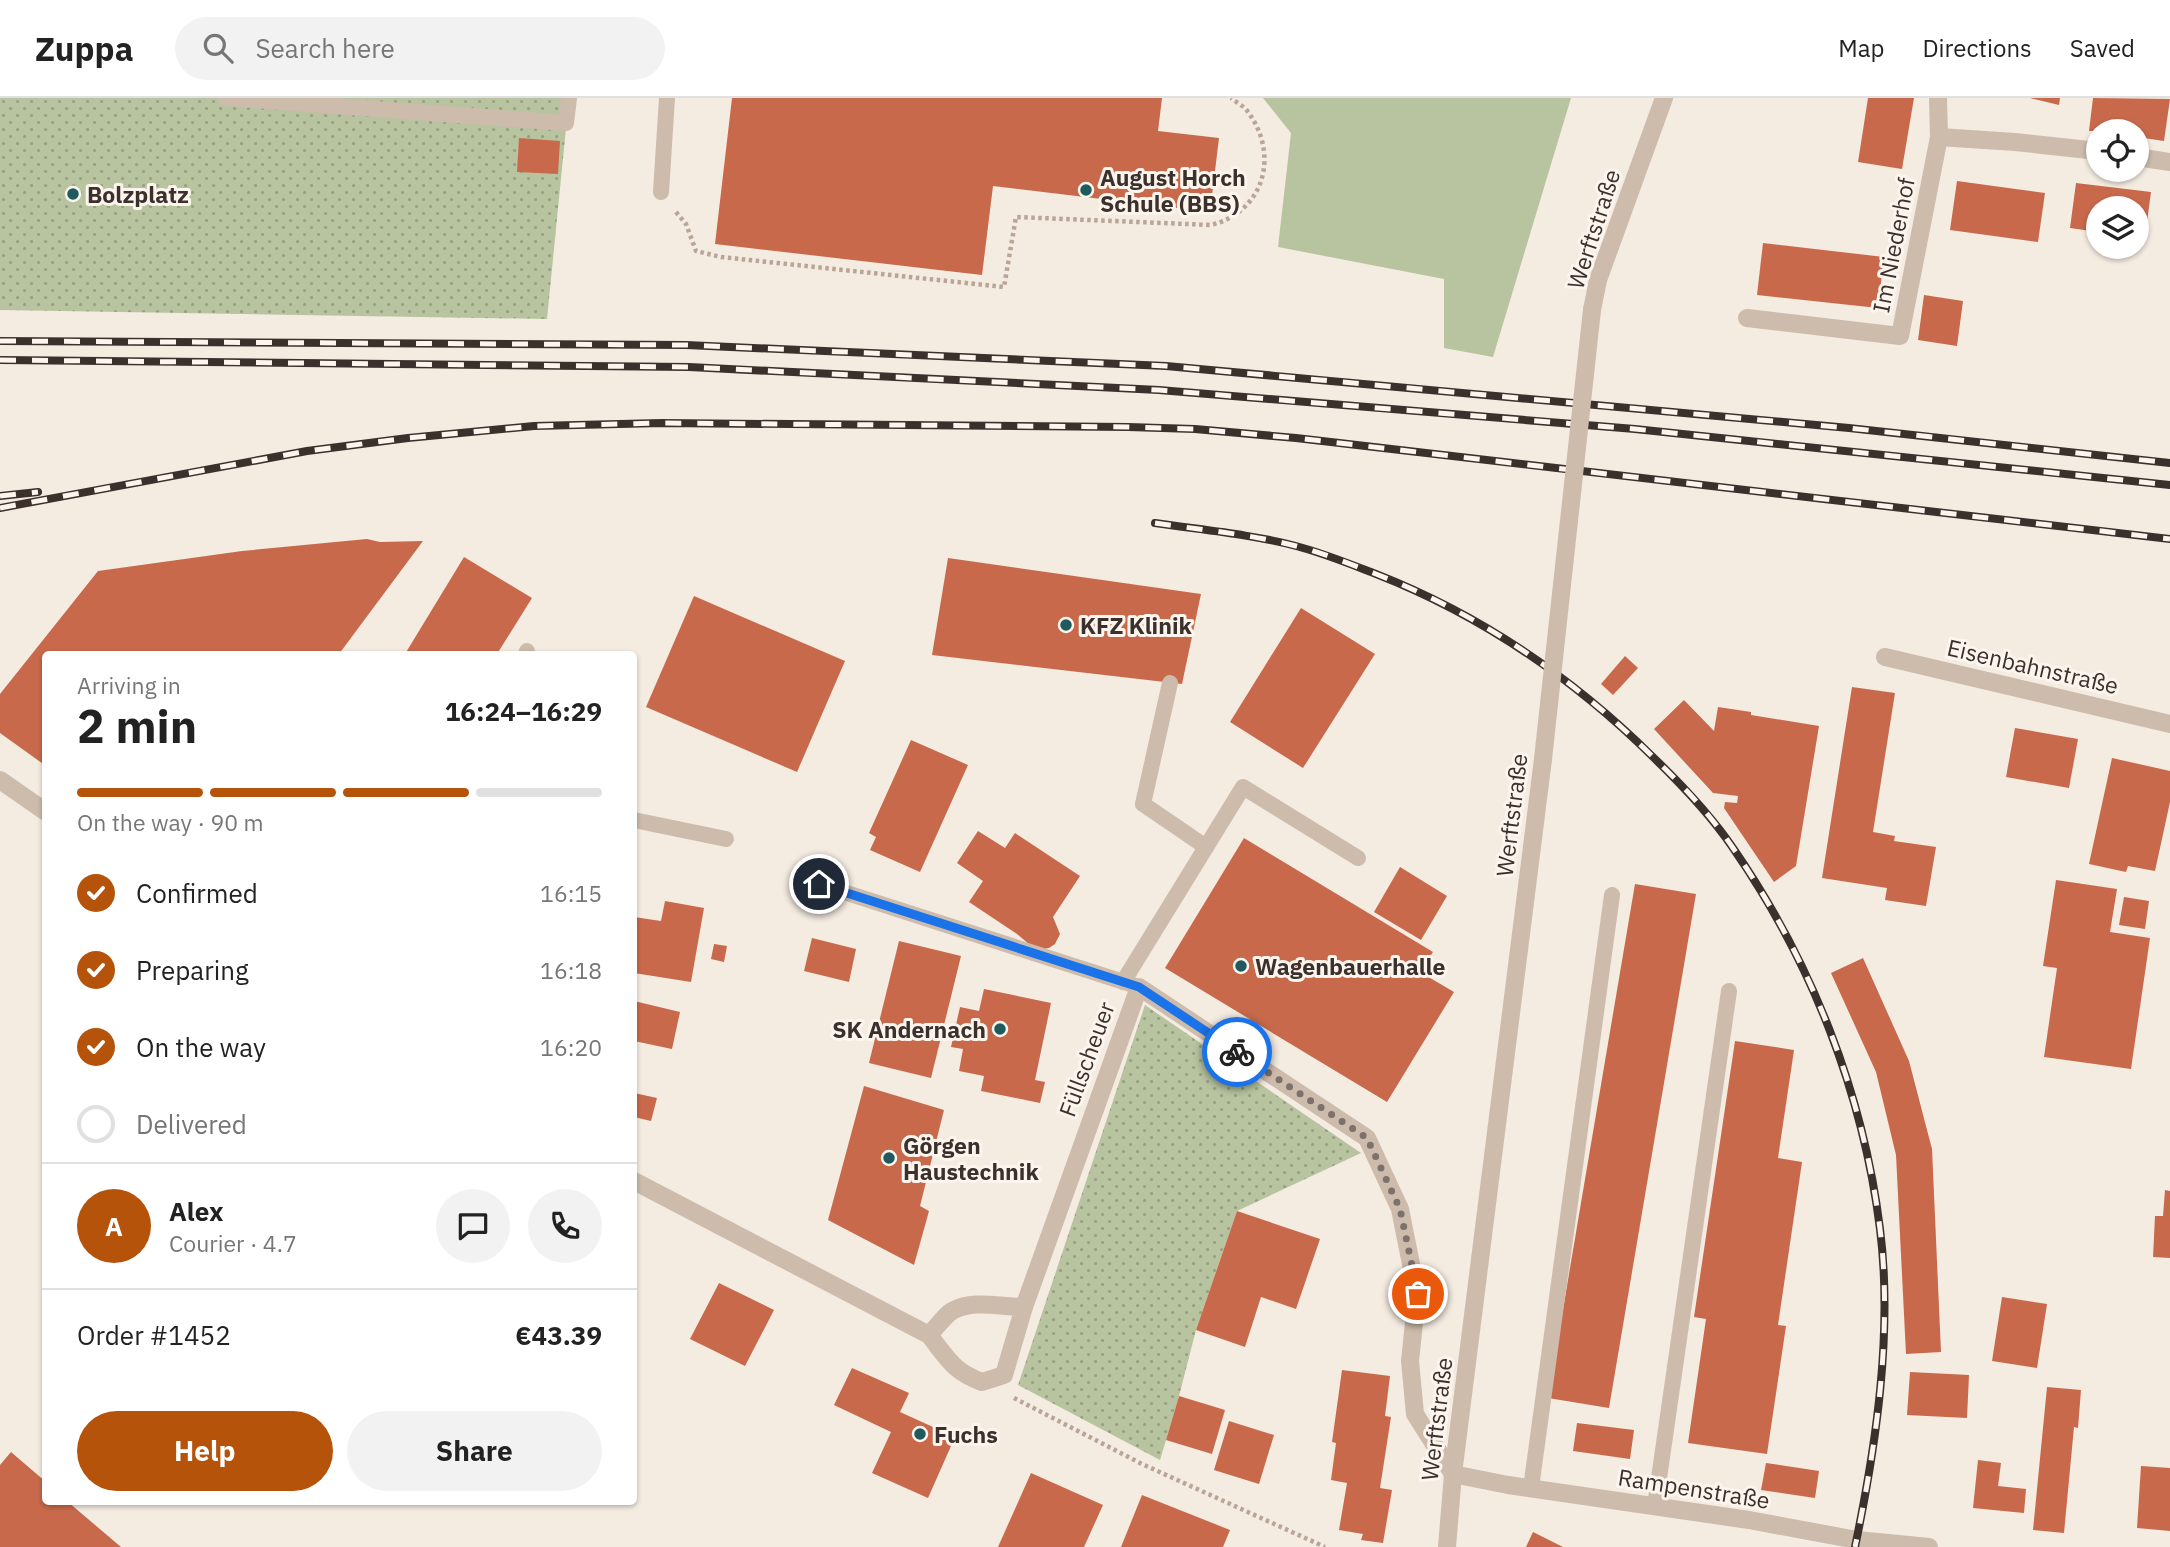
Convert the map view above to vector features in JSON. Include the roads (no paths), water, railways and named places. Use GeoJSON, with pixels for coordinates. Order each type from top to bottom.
{"type":"FeatureCollection","features":[{"type":"Feature","properties":{"kind":"street","name":"Werftstraße"},"geometry":{"type":"LineString","coordinates":[[1447,1547],[1453,1474],[1543,759],[1592,310],[1598,280],[1664,98]]}},
{"type":"Feature","properties":{"kind":"street","name":"Im Niederhof"},"geometry":{"type":"LineString","coordinates":[[1747,318],[1900,336],[1939,137],[1938,98]]}},
{"type":"Feature","properties":{"kind":"street"},"geometry":{"type":"LineString","coordinates":[[1939,137],[2086,150]]}},
{"type":"Feature","properties":{"kind":"street"},"geometry":{"type":"LineString","coordinates":[[2149,159],[2170,162]]}},
{"type":"Feature","properties":{"kind":"street","name":"Eisenbahnstraße"},"geometry":{"type":"LineString","coordinates":[[1885,657],[2170,724]]}},
{"type":"Feature","properties":{"kind":"street"},"geometry":{"type":"LineString","coordinates":[[0,780],[42,809]]}},
{"type":"Feature","properties":{"kind":"street","name":"Füllscheuer"},"geometry":{"type":"LineString","coordinates":[[929,1335],[951,1364],[965,1376],[982,1382],[1004,1375],[1131,984],[1367,1138],[1400,1209],[1418,1294],[1410,1361],[1415,1414],[1453,1474]]}},
{"type":"Feature","properties":{"kind":"street"},"geometry":{"type":"LineString","coordinates":[[637,1183],[929,1335],[952,1311],[982,1303],[1024,1307]]}},
{"type":"Feature","properties":{"kind":"street","name":"Rampenstraße"},"geometry":{"type":"LineString","coordinates":[[1453,1474],[1749,1520],[1857,1540],[1929,1547]]}},
{"type":"Feature","properties":{"kind":"lane"},"geometry":{"type":"LineString","coordinates":[[226,98],[566,123],[569,98]]}},
{"type":"Feature","properties":{"kind":"lane"},"geometry":{"type":"LineString","coordinates":[[661,192],[667,98]]}},
{"type":"Feature","properties":{"kind":"lane"},"geometry":{"type":"LineString","coordinates":[[1170,683],[1143,804],[1206,847]]}},
{"type":"Feature","properties":{"kind":"lane"},"geometry":{"type":"LineString","coordinates":[[819,884],[1131,984],[1242,787],[1358,858]]}},
{"type":"Feature","properties":{"kind":"lane"},"geometry":{"type":"LineString","coordinates":[[637,821],[726,839]]}},
{"type":"Feature","properties":{"kind":"lane"},"geometry":{"type":"LineString","coordinates":[[1531,1488],[1612,895]]}},
{"type":"Feature","properties":{"kind":"lane"},"geometry":{"type":"LineString","coordinates":[[1656,1506],[1729,991]]}},
{"type":"Feature","properties":{"kind":"railway"},"geometry":{"type":"LineString","coordinates":[[0,341],[686,345],[1166,366],[1849,428],[2170,463]]}},
{"type":"Feature","properties":{"kind":"railway"},"geometry":{"type":"LineString","coordinates":[[0,360],[689,367],[1159,390],[1635,429],[2170,485]]}},
{"type":"Feature","properties":{"kind":"railway"},"geometry":{"type":"LineString","coordinates":[[0,508],[307,451],[534,426],[662,423],[1128,427],[1195,429],[1296,438],[2170,539]]}},
{"type":"Feature","properties":{"kind":"railway"},"geometry":{"type":"LineString","coordinates":[[0,496],[38,492]]}},
{"type":"Feature","properties":{"kind":"railway"},"geometry":{"type":"LineString","coordinates":[[1155,523],[1261,538],[1316,552],[1415,590],[1488,629],[1557,675],[1622,728],[1695,800],[1733,848],[1761,891],[1809,982],[1847,1078],[1872,1178],[1884,1268],[1885,1308],[1876,1429],[1855,1547]]}},
{"type":"Feature","properties":{"kind":"place","name":"August Horch Schule (BBS)"},"geometry":{"type":"Point","coordinates":[1086,190]}},
{"type":"Feature","properties":{"kind":"place","name":"Bolzplatz"},"geometry":{"type":"Point","coordinates":[73,194]}},
{"type":"Feature","properties":{"kind":"place","name":"KFZ Klinik"},"geometry":{"type":"Point","coordinates":[1066,625]}},
{"type":"Feature","properties":{"kind":"place","name":"Wagenbauerhalle"},"geometry":{"type":"Point","coordinates":[1241,966]}},
{"type":"Feature","properties":{"kind":"place","name":"SK Andernach"},"geometry":{"type":"Point","coordinates":[1000,1029]}},
{"type":"Feature","properties":{"kind":"place","name":"Görgen Haustechnik"},"geometry":{"type":"Point","coordinates":[889,1158]}},
{"type":"Feature","properties":{"kind":"place","name":"Fuchs"},"geometry":{"type":"Point","coordinates":[920,1434]}}]}
